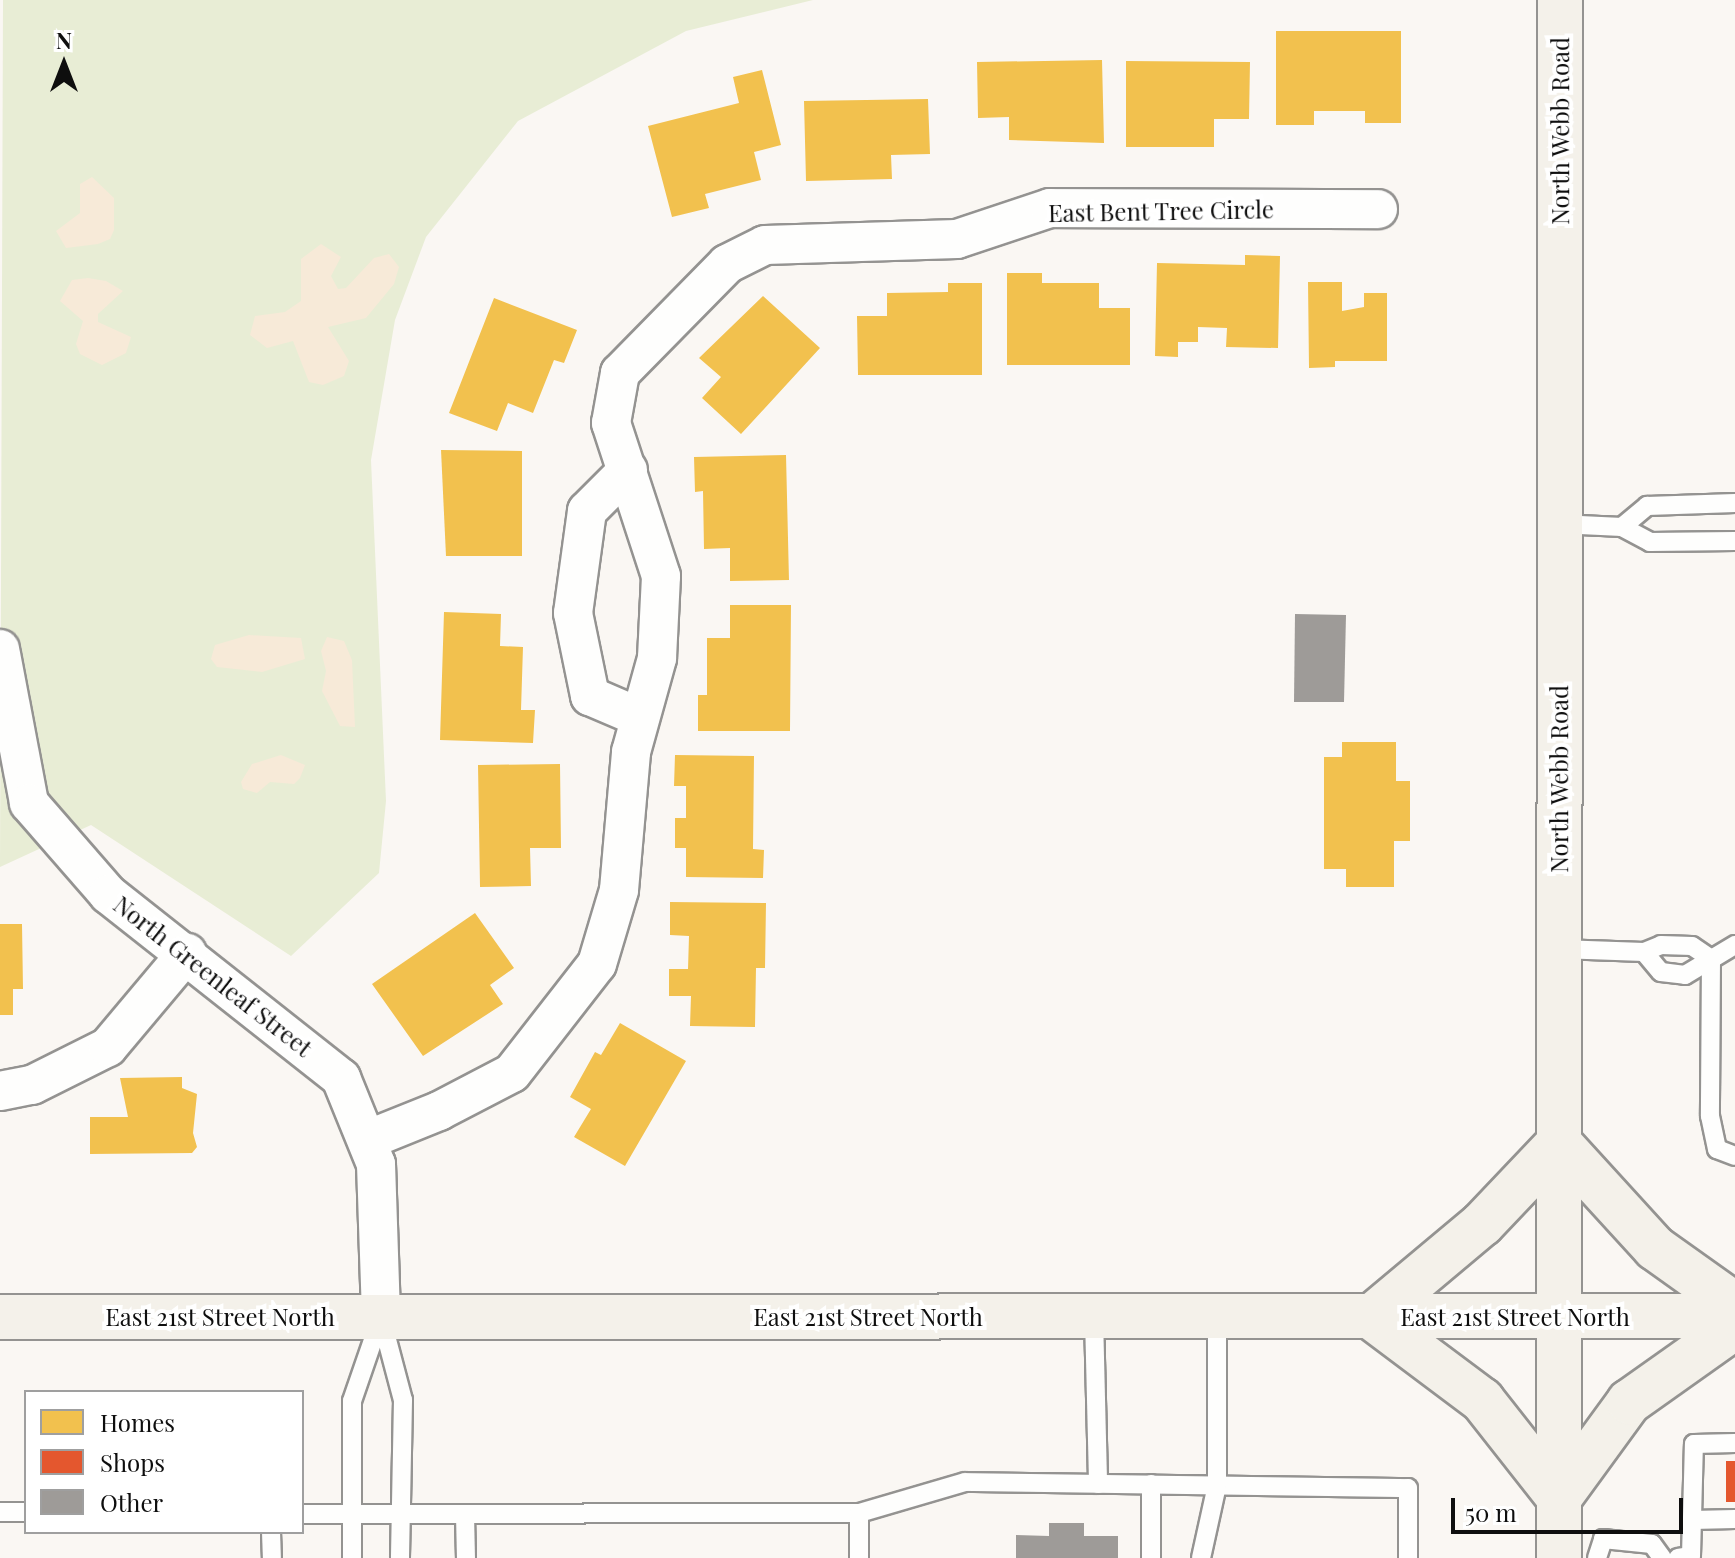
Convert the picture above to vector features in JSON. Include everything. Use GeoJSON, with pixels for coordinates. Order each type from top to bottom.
{"type":"FeatureCollection","features":[{"type":"Feature","properties":{"kind":"main road","name":"North Webb Road"},"geometry":{"type":"LineString","coordinates":[[1559,1558],[1560,0]]}},
{"type":"Feature","properties":{"kind":"main road"},"geometry":{"type":"LineString","coordinates":[[1735,1305],[1655,1248],[1559,1143],[1482,1224],[1371,1317],[1482,1400],[1559,1498],[1629,1402],[1735,1327]]}},
{"type":"Feature","properties":{"kind":"main road","name":"East 21st Street North"},"geometry":{"type":"LineString","coordinates":[[0,1317],[1735,1316]]}},
{"type":"Feature","properties":{"kind":"street","name":"East Bent Tree Circle"},"geometry":{"type":"LineString","coordinates":[[367,1140],[439,1111],[512,1073],[597,964],[619,890],[631,752],[657,658],[661,576],[611,423],[620,373],[727,264],[765,245],[957,239],[1050,208],[1378,209]]}},
{"type":"Feature","properties":{"kind":"street"},"geometry":{"type":"LineString","coordinates":[[628,470],[587,511],[573,613],[590,696],[639,717]]}},
{"type":"Feature","properties":{"kind":"street","name":"North Greenleaf Street"},"geometry":{"type":"LineString","coordinates":[[0,649],[29,803],[108,894],[187,953],[341,1078],[376,1164],[381,1317]]}},
{"type":"Feature","properties":{"kind":"street"},"geometry":{"type":"LineString","coordinates":[[0,1091],[32,1085],[108,1047],[187,953]]}},
{"type":"Feature","properties":{"kind":"lane"},"geometry":{"type":"LineString","coordinates":[[1622,527],[1647,506],[1735,503]]}},
{"type":"Feature","properties":{"kind":"lane"},"geometry":{"type":"LineString","coordinates":[[1559,524],[1622,527],[1650,542],[1735,541]]}},
{"type":"Feature","properties":{"kind":"lane"},"geometry":{"type":"LineString","coordinates":[[1559,949],[1644,952],[1661,945],[1692,946],[1711,959]]}},
{"type":"Feature","properties":{"kind":"lane"},"geometry":{"type":"LineString","coordinates":[[1644,952],[1661,972],[1685,975],[1735,945]]}},
{"type":"Feature","properties":{"kind":"lane"},"geometry":{"type":"LineString","coordinates":[[1711,959],[1710,1116],[1717,1149],[1735,1156]]}},
{"type":"Feature","properties":{"kind":"lane"},"geometry":{"type":"LineString","coordinates":[[352,1558],[352,1401],[381,1317]]}},
{"type":"Feature","properties":{"kind":"lane"},"geometry":{"type":"LineString","coordinates":[[381,1317],[403,1400],[400,1558]]}},
{"type":"Feature","properties":{"kind":"lane"},"geometry":{"type":"LineString","coordinates":[[1094,1317],[1098,1484]]}},
{"type":"Feature","properties":{"kind":"lane"},"geometry":{"type":"LineString","coordinates":[[1201,1558],[1217,1485],[1217,1317]]}},
{"type":"Feature","properties":{"kind":"lane"},"geometry":{"type":"LineString","coordinates":[[1687,1557],[1692,1520],[1694,1444],[1735,1443]]}},
{"type":"Feature","properties":{"kind":"lane"},"geometry":{"type":"LineString","coordinates":[[304,1514],[859,1513],[965,1482],[1408,1488],[1408,1558]]}},
{"type":"Feature","properties":{"kind":"lane"},"geometry":{"type":"LineString","coordinates":[[1151,1484],[1151,1558]]}},
{"type":"Feature","properties":{"kind":"lane"},"geometry":{"type":"LineString","coordinates":[[0,1512],[24,1512]]}},
{"type":"Feature","properties":{"kind":"lane"},"geometry":{"type":"LineString","coordinates":[[859,1513],[859,1558]]}},
{"type":"Feature","properties":{"kind":"lane"},"geometry":{"type":"LineString","coordinates":[[465,1515],[466,1558]]}},
{"type":"Feature","properties":{"kind":"lane"},"geometry":{"type":"LineString","coordinates":[[1692,1520],[1735,1519]]}},
{"type":"Feature","properties":{"kind":"lane"},"geometry":{"type":"LineString","coordinates":[[271,1534],[272,1558]]}},
{"type":"Feature","properties":{"kind":"lane"},"geometry":{"type":"LineString","coordinates":[[1597,1558],[1603,1539],[1652,1544],[1662,1558]]}},
{"type":"Feature","properties":{"kind":"green space"},"geometry":{"type":"Polygon","coordinates":[[[3,0],[813,0],[686,31],[518,121],[426,237],[395,320],[371,460],[386,801],[379,873],[291,956],[91,825],[0,867],[3,0]]]}},
{"type":"Feature","properties":{"kind":"sand"},"geometry":{"type":"Polygon","coordinates":[[[92,177],[114,198],[114,230],[110,239],[98,244],[66,248],[56,231],[80,213],[80,184],[92,177]]]}},
{"type":"Feature","properties":{"kind":"sand"},"geometry":{"type":"Polygon","coordinates":[[[321,244],[341,257],[331,276],[338,289],[346,288],[374,258],[389,254],[399,267],[394,284],[366,318],[328,327],[349,361],[344,376],[323,385],[309,382],[293,341],[267,348],[250,335],[255,316],[285,312],[301,301],[301,259],[321,244]]]}},
{"type":"Feature","properties":{"kind":"sand"},"geometry":{"type":"Polygon","coordinates":[[[88,278],[106,281],[123,291],[98,314],[98,322],[131,337],[126,353],[102,365],[80,354],[76,344],[83,321],[60,301],[72,280],[88,278]]]}},
{"type":"Feature","properties":{"kind":"sand"},"geometry":{"type":"Polygon","coordinates":[[[249,635],[301,638],[305,659],[262,672],[217,667],[211,659],[215,645],[249,635]]]}},
{"type":"Feature","properties":{"kind":"sand"},"geometry":{"type":"Polygon","coordinates":[[[327,637],[344,641],[352,660],[355,727],[340,726],[322,691],[326,671],[321,651],[327,637]]]}},
{"type":"Feature","properties":{"kind":"sand"},"geometry":{"type":"Polygon","coordinates":[[[281,755],[305,765],[294,784],[270,782],[257,793],[243,789],[241,782],[252,764],[281,755]]]}},
{"type":"Feature","properties":{"kind":"building: Homes"},"geometry":{"type":"Polygon","coordinates":[[[1276,31],[1401,31],[1401,123],[1365,123],[1365,111],[1314,111],[1314,125],[1276,125],[1276,31]]]}},
{"type":"Feature","properties":{"kind":"building: Homes"},"geometry":{"type":"Polygon","coordinates":[[[1102,60],[1104,143],[1009,140],[1009,117],[978,118],[977,62],[1102,60]]]}},
{"type":"Feature","properties":{"kind":"building: Homes"},"geometry":{"type":"Polygon","coordinates":[[[1126,61],[1250,62],[1249,119],[1214,119],[1214,147],[1126,147],[1126,61]]]}},
{"type":"Feature","properties":{"kind":"building: Homes"},"geometry":{"type":"Polygon","coordinates":[[[762,70],[781,145],[754,152],[761,180],[705,194],[709,208],[672,217],[648,126],[739,103],[733,77],[762,70]]]}},
{"type":"Feature","properties":{"kind":"building: Homes"},"geometry":{"type":"Polygon","coordinates":[[[928,99],[930,154],[891,155],[892,179],[806,181],[804,101],[928,99]]]}},
{"type":"Feature","properties":{"kind":"building: Homes"},"geometry":{"type":"Polygon","coordinates":[[[1245,255],[1280,256],[1278,348],[1226,347],[1227,328],[1198,327],[1198,342],[1178,342],[1178,357],[1155,356],[1157,263],[1245,265],[1245,255]]]}},
{"type":"Feature","properties":{"kind":"building: Homes"},"geometry":{"type":"Polygon","coordinates":[[[1007,273],[1042,273],[1042,283],[1099,283],[1099,308],[1130,308],[1130,365],[1007,365],[1007,273]]]}},
{"type":"Feature","properties":{"kind":"building: Homes"},"geometry":{"type":"Polygon","coordinates":[[[1308,282],[1342,282],[1342,311],[1364,307],[1364,293],[1387,293],[1387,361],[1335,361],[1335,367],[1309,368],[1308,282]]]}},
{"type":"Feature","properties":{"kind":"building: Homes"},"geometry":{"type":"Polygon","coordinates":[[[948,283],[982,283],[982,375],[858,375],[857,316],[887,316],[887,293],[948,292],[948,283]]]}},
{"type":"Feature","properties":{"kind":"building: Homes"},"geometry":{"type":"Polygon","coordinates":[[[763,296],[820,348],[741,434],[702,398],[721,377],[699,358],[763,296]]]}},
{"type":"Feature","properties":{"kind":"building: Homes"},"geometry":{"type":"Polygon","coordinates":[[[494,298],[577,330],[564,363],[554,360],[533,413],[508,403],[497,431],[449,413],[494,298]]]}},
{"type":"Feature","properties":{"kind":"building: Homes"},"geometry":{"type":"Polygon","coordinates":[[[441,450],[522,451],[522,556],[446,556],[441,450]]]}},
{"type":"Feature","properties":{"kind":"building: Homes"},"geometry":{"type":"Polygon","coordinates":[[[786,455],[789,580],[730,581],[730,548],[704,549],[703,491],[695,492],[694,457],[786,455]]]}},
{"type":"Feature","properties":{"kind":"building: Homes"},"geometry":{"type":"Polygon","coordinates":[[[730,605],[791,605],[790,731],[698,731],[698,695],[707,695],[707,638],[730,638],[730,605]]]}},
{"type":"Feature","properties":{"kind":"building: Homes"},"geometry":{"type":"Polygon","coordinates":[[[444,612],[501,614],[500,646],[523,647],[521,710],[535,710],[533,743],[440,740],[444,612]]]}},
{"type":"Feature","properties":{"kind":"building: Homes"},"geometry":{"type":"Polygon","coordinates":[[[1342,742],[1396,742],[1396,781],[1410,781],[1410,841],[1394,841],[1394,887],[1346,887],[1346,869],[1324,869],[1324,757],[1342,757],[1342,742]]]}},
{"type":"Feature","properties":{"kind":"building: Homes"},"geometry":{"type":"Polygon","coordinates":[[[675,755],[754,756],[753,849],[764,850],[763,878],[686,877],[686,848],[675,848],[675,818],[686,818],[686,786],[674,786],[675,755]]]}},
{"type":"Feature","properties":{"kind":"building: Homes"},"geometry":{"type":"Polygon","coordinates":[[[560,764],[561,848],[530,848],[531,886],[480,887],[478,765],[560,764]]]}},
{"type":"Feature","properties":{"kind":"building: Homes"},"geometry":{"type":"Polygon","coordinates":[[[670,902],[766,903],[765,968],[756,968],[755,1027],[690,1026],[691,996],[669,996],[669,969],[688,969],[689,936],[670,935],[670,902]]]}},
{"type":"Feature","properties":{"kind":"building: Homes"},"geometry":{"type":"Polygon","coordinates":[[[475,913],[514,968],[490,985],[503,1004],[423,1056],[372,984],[475,913]]]}},
{"type":"Feature","properties":{"kind":"building: Homes"},"geometry":{"type":"Polygon","coordinates":[[[0,924],[22,924],[23,989],[13,989],[13,1015],[0,1015],[0,924]]]}},
{"type":"Feature","properties":{"kind":"building: Homes"},"geometry":{"type":"Polygon","coordinates":[[[620,1023],[686,1061],[625,1166],[574,1137],[591,1109],[570,1097],[595,1052],[601,1055],[620,1023]]]}},
{"type":"Feature","properties":{"kind":"building: Homes"},"geometry":{"type":"Polygon","coordinates":[[[182,1077],[182,1088],[197,1094],[193,1133],[197,1147],[192,1153],[90,1154],[90,1117],[128,1117],[120,1078],[182,1077]]]}},
{"type":"Feature","properties":{"kind":"building: Shops"},"geometry":{"type":"Polygon","coordinates":[[[1726,1461],[1735,1461],[1735,1502],[1726,1502],[1726,1461]]]}},
{"type":"Feature","properties":{"kind":"building: Other"},"geometry":{"type":"Polygon","coordinates":[[[1295,614],[1346,615],[1344,702],[1294,702],[1295,614]]]}},
{"type":"Feature","properties":{"kind":"building: Other"},"geometry":{"type":"Polygon","coordinates":[[[1049,1523],[1084,1523],[1084,1536],[1118,1536],[1118,1558],[1016,1558],[1016,1535],[1049,1536],[1049,1523]]]}}]}
